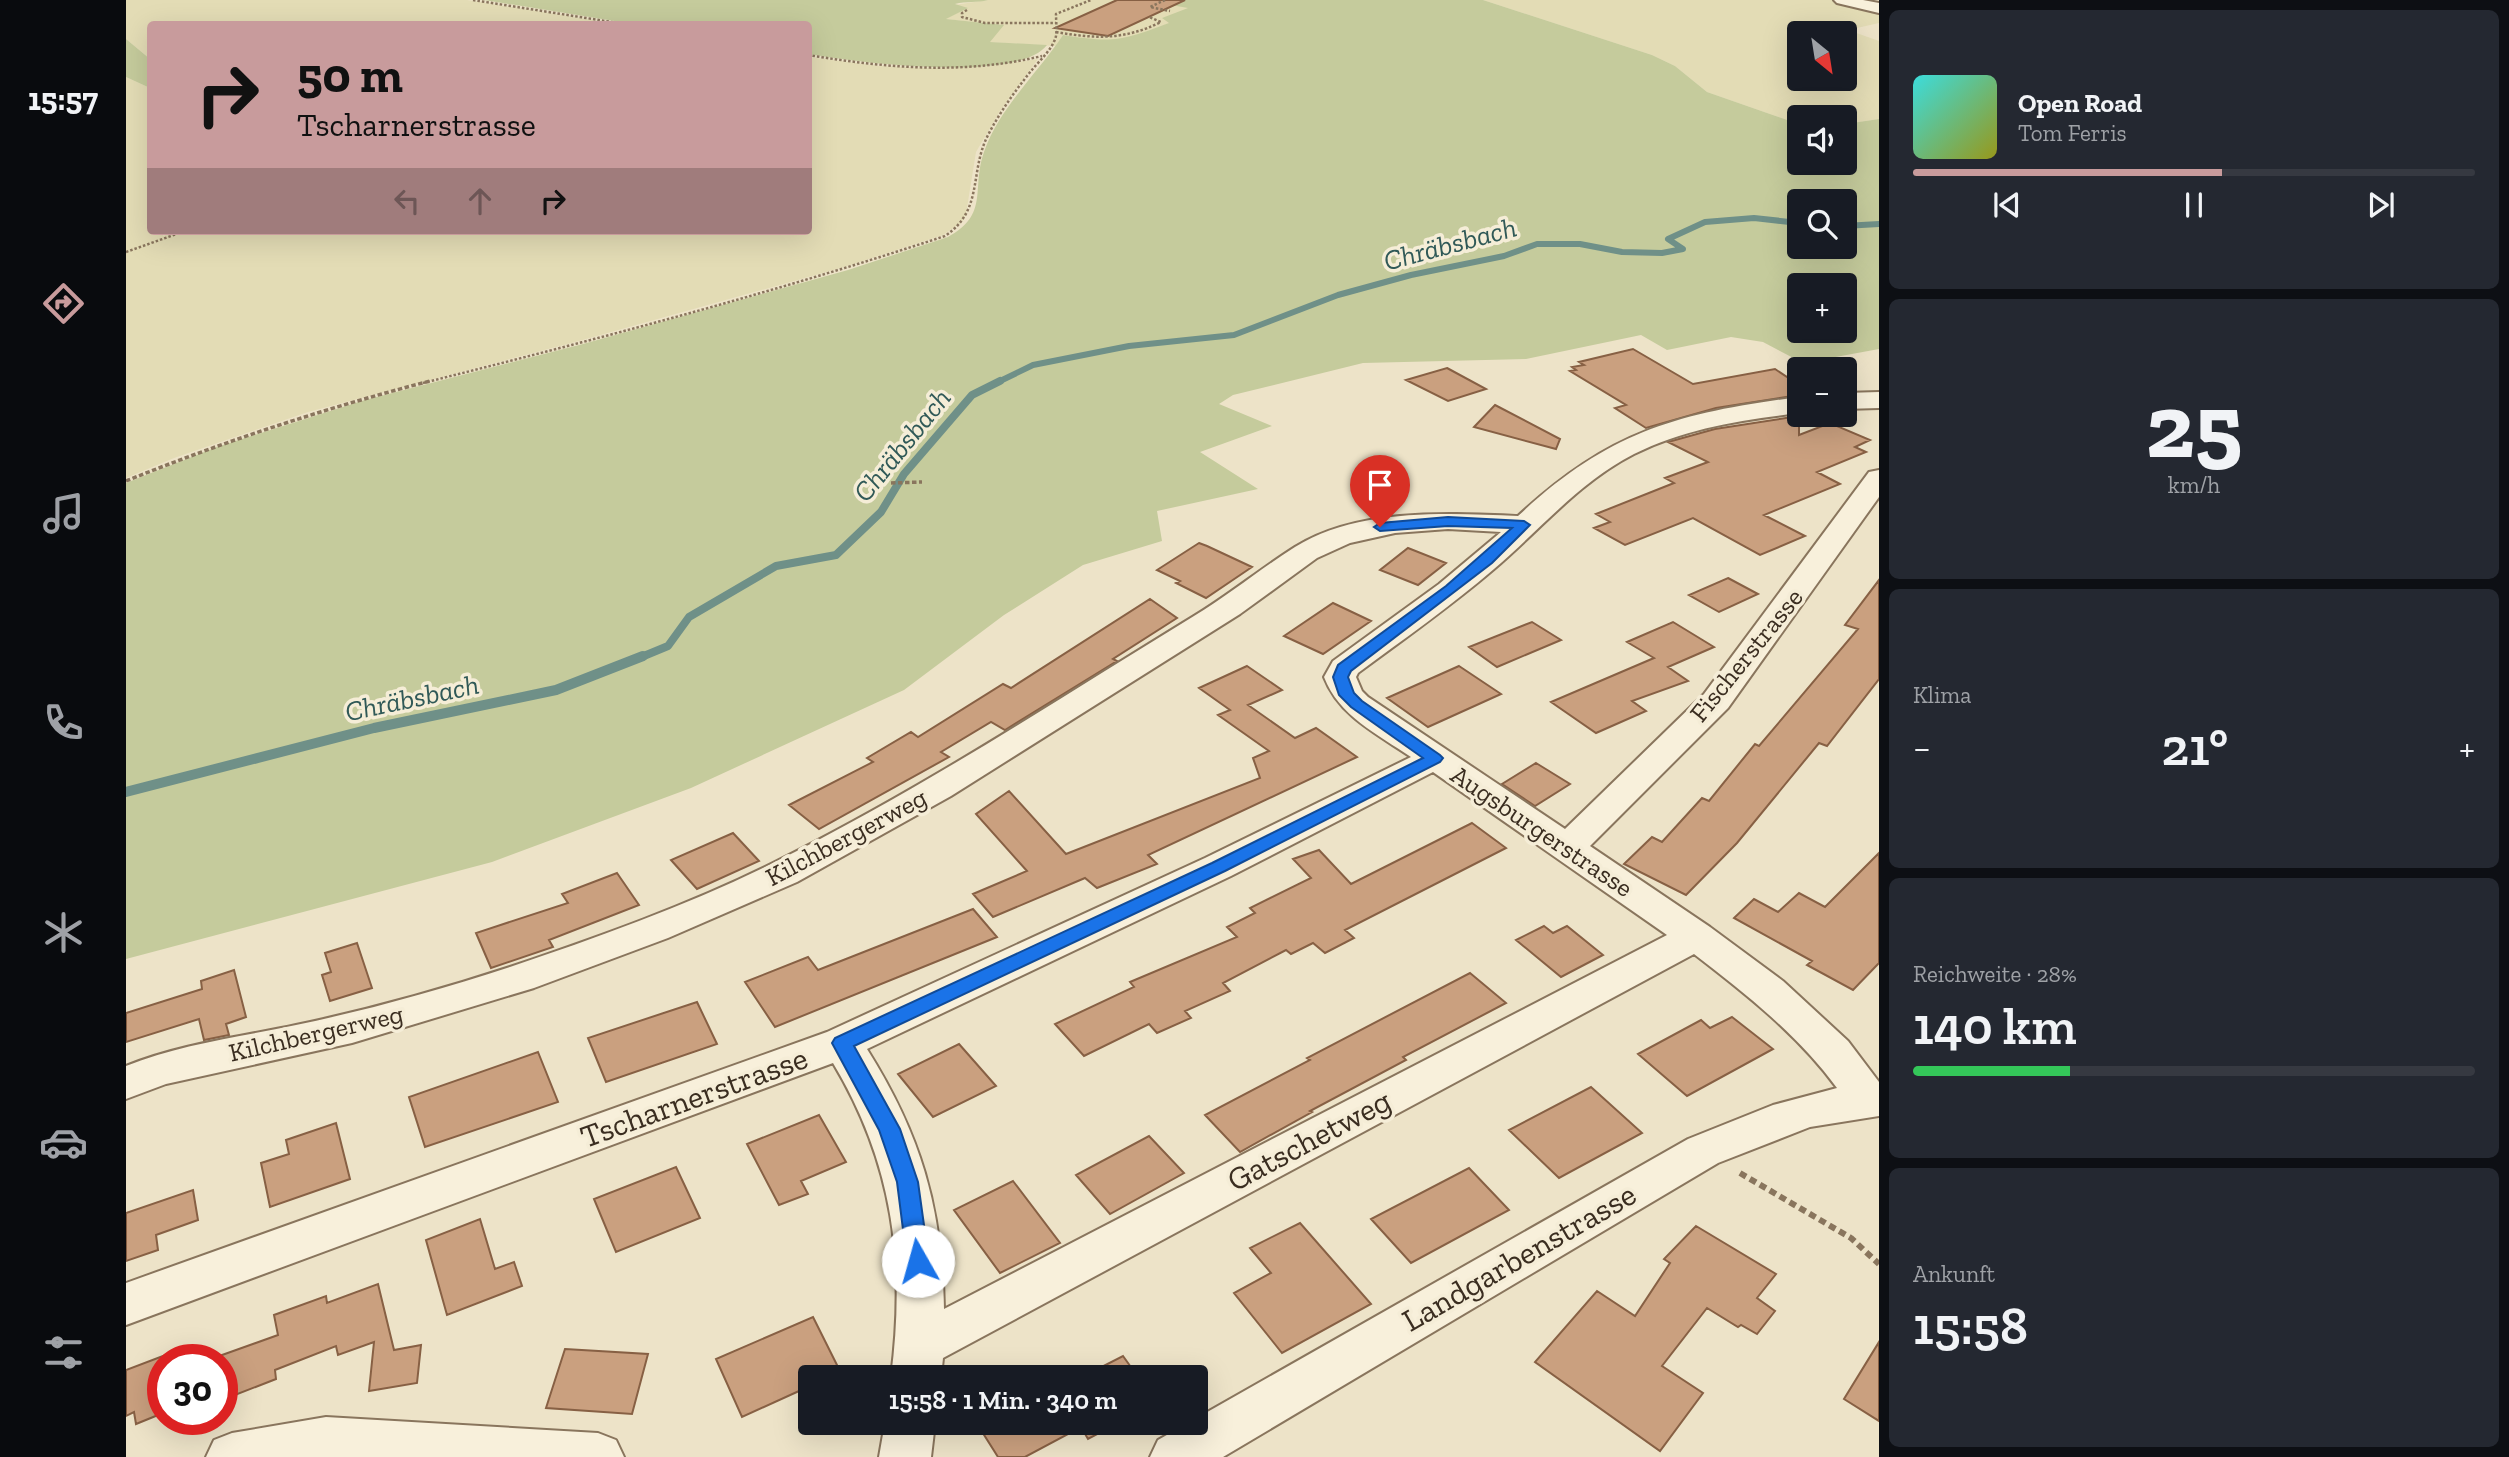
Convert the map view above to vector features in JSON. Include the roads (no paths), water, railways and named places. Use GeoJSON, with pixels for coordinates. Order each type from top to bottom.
{"type":"FeatureCollection","features":[{"type":"Feature","properties":{"kind":"street"},"geometry":{"type":"LineString","coordinates":[[1842,0],[1879,8]]}},
{"type":"Feature","properties":{"kind":"street"},"geometry":{"type":"LineString","coordinates":[[1857,401],[1879,400]]}},
{"type":"Feature","properties":{"kind":"street","name":"Augsburgerstrasse"},"geometry":{"type":"LineString","coordinates":[[1787,406],[1727,415],[1629,447],[1600,462],[1524,525],[1487,561],[1344,668],[1340,677],[1347,695],[1356,704],[1696,936],[1769,991],[1833,1052],[1874,1100]]}},
{"type":"Feature","properties":{"kind":"street","name":"Fischerstrasse"},"geometry":{"type":"LineString","coordinates":[[1567,848],[1716,701],[1879,478]]}},
{"type":"Feature","properties":{"kind":"street","name":"Kilchbergerweg"},"geometry":{"type":"LineString","coordinates":[[126,1083],[158,1070],[352,1028],[520,978],[654,929],[784,873],[939,788],[1229,608],[1307,552],[1342,536],[1395,525],[1421,523],[1524,525]]}},
{"type":"Feature","properties":{"kind":"street","name":"Tscharnerstrasse"},"geometry":{"type":"LineString","coordinates":[[126,1304],[842,1043],[1218,867],[1435,758]]}},
{"type":"Feature","properties":{"kind":"street","name":"Gatschetweg"},"geometry":{"type":"LineString","coordinates":[[919,1361],[1696,936]]}},
{"type":"Feature","properties":{"kind":"street"},"geometry":{"type":"LineString","coordinates":[[842,1043],[890,1129],[908,1182],[918,1261],[919,1361]]}},
{"type":"Feature","properties":{"kind":"street","name":"Landgarbenstrasse"},"geometry":{"type":"LineString","coordinates":[[1176,1457],[1703,1151],[1762,1124],[1842,1103],[1874,1100]]}},
{"type":"Feature","properties":{"kind":"street"},"geometry":{"type":"LineString","coordinates":[[905,1457],[908,1435]]}},
{"type":"Feature","properties":{"kind":"street"},"geometry":{"type":"LineString","coordinates":[[232,1457],[326,1441],[598,1457]]}},
{"type":"Feature","properties":{"kind":"waterway","name":"Chräbsbach"},"geometry":{"type":"LineString","coordinates":[[996,383],[1033,365],[1129,346],[1234,335],[1338,295],[1411,275],[1504,256],[1537,244],[1580,244],[1622,252],[1662,253],[1683,249],[1668,239],[1705,222],[1754,218],[1787,222]]}},
{"type":"Feature","properties":{"kind":"waterway","name":"Chräbsbach"},"geometry":{"type":"LineString","coordinates":[[1857,225],[1879,224]]}},
{"type":"Feature","properties":{"kind":"waterway","name":"Chräbsbach"},"geometry":{"type":"LineString","coordinates":[[996,383],[1000,381]]}},
{"type":"Feature","properties":{"kind":"waterway","name":"Chräbsbach"},"geometry":{"type":"LineString","coordinates":[[639,658],[668,646],[689,617],[776,566],[836,555],[881,512],[904,474],[972,395],[996,383]]}},
{"type":"Feature","properties":{"kind":"waterway","name":"Chräbsbach"},"geometry":{"type":"LineString","coordinates":[[126,792],[374,728],[556,690],[643,656]]}}]}
